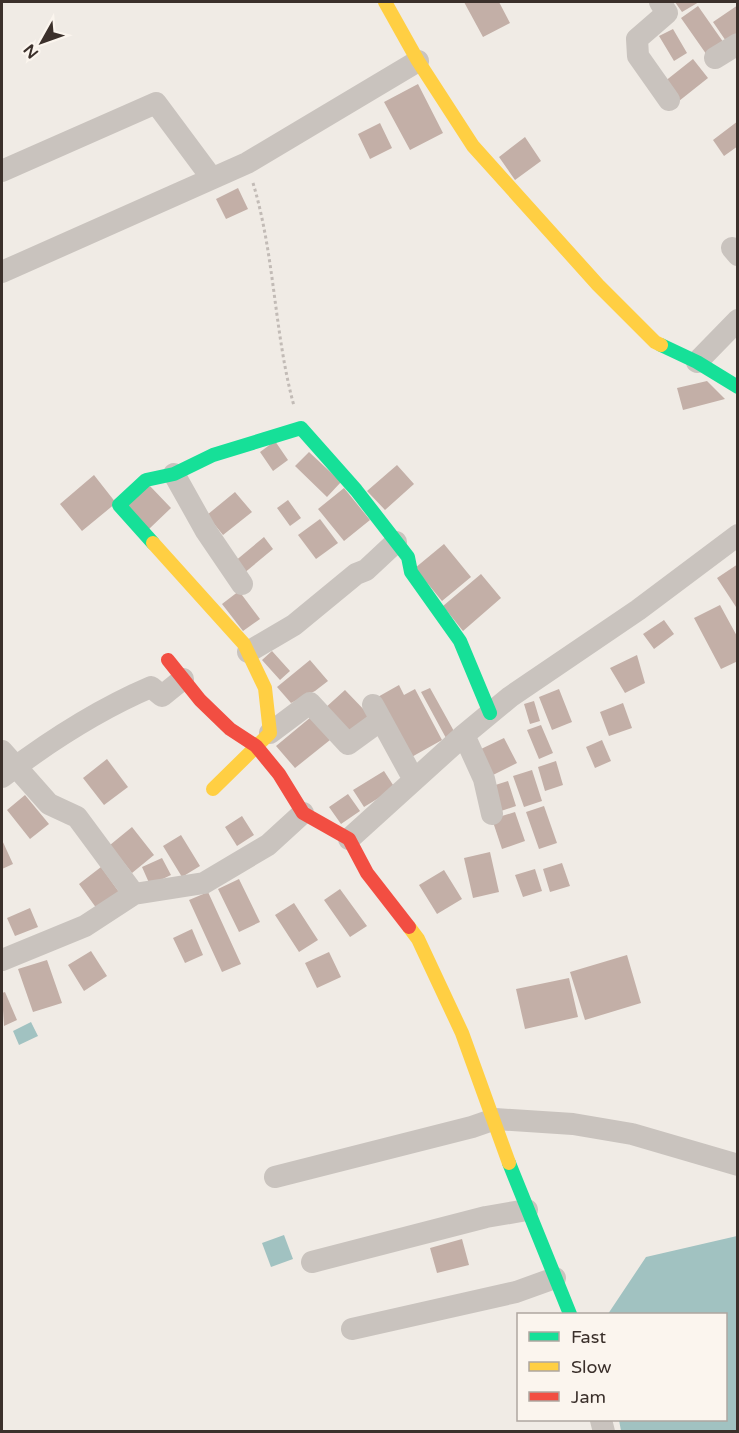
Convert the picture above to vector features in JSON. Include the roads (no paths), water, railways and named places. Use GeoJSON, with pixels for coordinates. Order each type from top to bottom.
{"type":"FeatureCollection","features":[{"type":"Feature","properties":{"kind":"street"},"geometry":{"type":"LineString","coordinates":[[385,2],[418,61],[473,146],[598,285],[655,342],[697,362],[738,387]]}},
{"type":"Feature","properties":{"kind":"street"},"geometry":{"type":"LineString","coordinates":[[660,2],[667,13],[636,39],[638,56],[669,100]]}},
{"type":"Feature","properties":{"kind":"street"},"geometry":{"type":"LineString","coordinates":[[715,58],[738,44]]}},
{"type":"Feature","properties":{"kind":"street"},"geometry":{"type":"LineString","coordinates":[[2,272],[211,177],[247,163],[418,61]]}},
{"type":"Feature","properties":{"kind":"street"},"geometry":{"type":"LineString","coordinates":[[2,171],[156,103],[211,177]]}},
{"type":"Feature","properties":{"kind":"street"},"geometry":{"type":"LineString","coordinates":[[697,362],[738,320]]}},
{"type":"Feature","properties":{"kind":"street"},"geometry":{"type":"LineString","coordinates":[[490,713],[460,640],[411,572],[408,557],[356,490],[301,428],[213,455],[174,474],[146,480],[119,505],[244,644],[265,688],[263,740],[279,774],[303,813],[349,838],[367,873],[417,939],[462,1033],[527,1210],[570,1313]]}},
{"type":"Feature","properties":{"kind":"street"},"geometry":{"type":"LineString","coordinates":[[174,474],[206,531],[242,584]]}},
{"type":"Feature","properties":{"kind":"street"},"geometry":{"type":"LineString","coordinates":[[349,838],[490,713],[638,610],[738,535]]}},
{"type":"Feature","properties":{"kind":"street"},"geometry":{"type":"LineString","coordinates":[[248,652],[294,625],[356,574],[366,570],[396,542]]}},
{"type":"Feature","properties":{"kind":"street"},"geometry":{"type":"LineString","coordinates":[[168,660],[200,700],[230,729],[263,740]]}},
{"type":"Feature","properties":{"kind":"street"},"geometry":{"type":"LineString","coordinates":[[134,894],[77,817],[49,804],[6,765],[132,695],[151,687],[162,696],[183,679]]}},
{"type":"Feature","properties":{"kind":"street"},"geometry":{"type":"LineString","coordinates":[[213,789],[263,740],[310,703],[348,744],[377,713],[414,780]]}},
{"type":"Feature","properties":{"kind":"street"},"geometry":{"type":"LineString","coordinates":[[464,735],[484,779],[492,814]]}},
{"type":"Feature","properties":{"kind":"street"},"geometry":{"type":"LineString","coordinates":[[2,960],[85,926],[134,894],[204,883],[267,845],[303,813]]}},
{"type":"Feature","properties":{"kind":"street"},"geometry":{"type":"LineString","coordinates":[[275,1177],[472,1127],[495,1119],[573,1124],[632,1134],[738,1166]]}},
{"type":"Feature","properties":{"kind":"street"},"geometry":{"type":"LineString","coordinates":[[312,1262],[486,1217],[527,1210]]}},
{"type":"Feature","properties":{"kind":"street"},"geometry":{"type":"LineString","coordinates":[[352,1329],[516,1292],[555,1278]]}},
{"type":"Feature","properties":{"kind":"water"},"geometry":{"type":"Polygon","coordinates":[[[31,1022],[38,1036],[19,1045],[13,1031],[31,1022]]]}},
{"type":"Feature","properties":{"kind":"water"},"geometry":{"type":"Polygon","coordinates":[[[284,1235],[293,1259],[271,1267],[262,1243],[284,1235]]]}},
{"type":"Feature","properties":{"kind":"water"},"geometry":{"type":"Polygon","coordinates":[[[737,1236],[737,1431],[621,1431],[619,1421],[727,1421],[727,1313],[609,1313],[646,1257],[737,1236]]]}}]}
